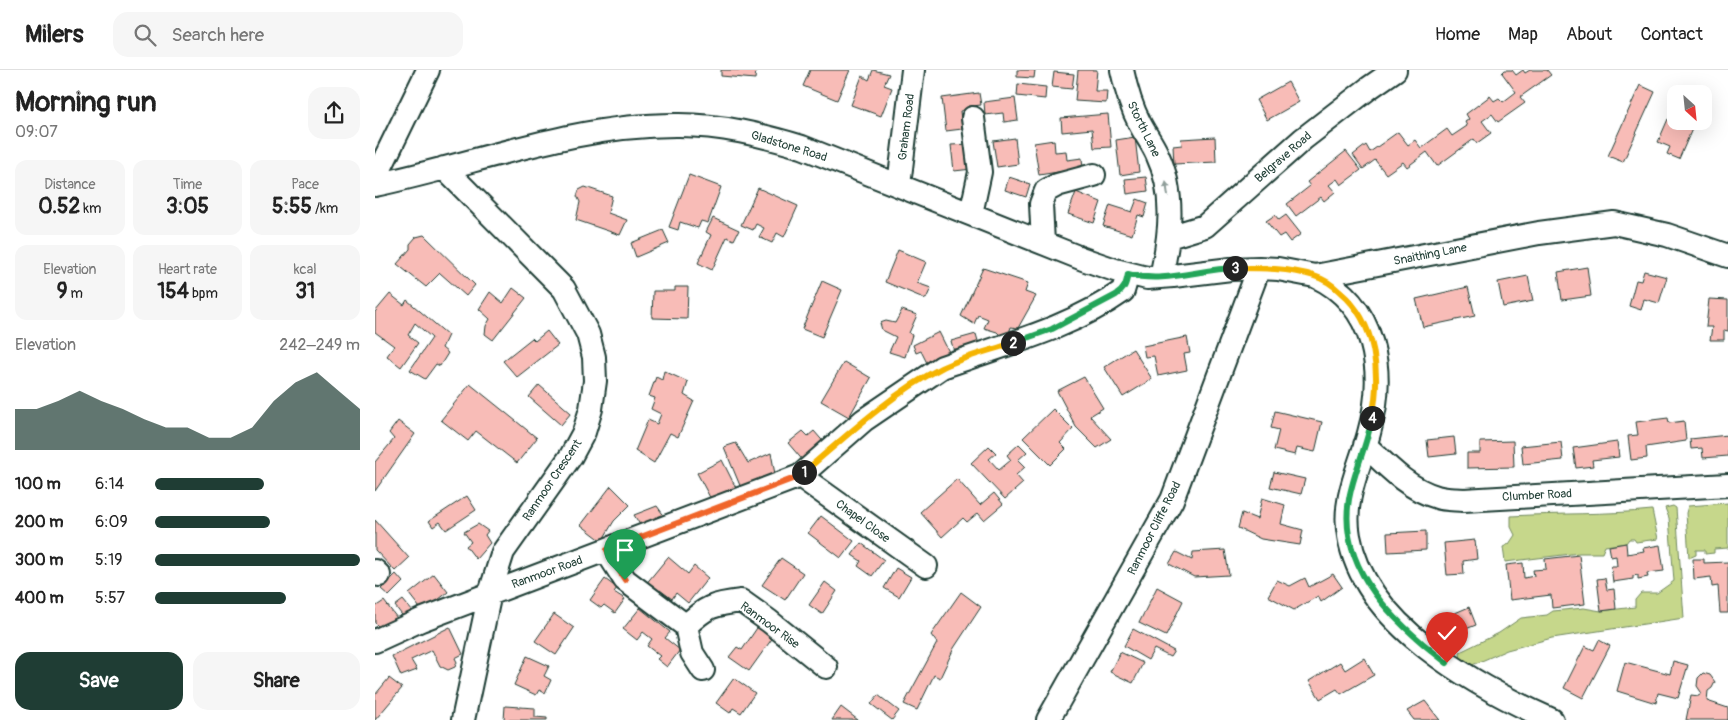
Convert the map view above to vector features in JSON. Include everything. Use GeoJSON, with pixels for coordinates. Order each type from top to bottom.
{"type":"FeatureCollection","features":[{"type":"Feature","properties":{"kind":"street"},"geometry":{"type":"LineString","coordinates":[[375,179],[427,70]]}},
{"type":"Feature","properties":{"kind":"street","name":"Graham Road"},"geometry":{"type":"LineString","coordinates":[[899,185],[913,70]]}},
{"type":"Feature","properties":{"kind":"street","name":"Storth Lane"},"geometry":{"type":"LineString","coordinates":[[1122,70],[1129,101],[1157,154],[1166,181],[1170,210],[1169,238],[1161,277]]}},
{"type":"Feature","properties":{"kind":"street","name":"Belgrave Road"},"geometry":{"type":"LineString","coordinates":[[1169,238],[1205,226],[1303,139],[1395,70]]}},
{"type":"Feature","properties":{"kind":"street"},"geometry":{"type":"LineString","coordinates":[[971,214],[980,172],[973,118]]}},
{"type":"Feature","properties":{"kind":"street","name":"Gladstone Road"},"geometry":{"type":"LineString","coordinates":[[375,185],[559,138],[611,129],[680,125],[733,130],[765,136],[802,147],[1128,274]]}},
{"type":"Feature","properties":{"kind":"street","name":"Ranmoor Crescent"},"geometry":{"type":"LineString","coordinates":[[444,168],[564,289],[589,334],[594,357],[595,381],[583,432],[571,456],[503,552],[490,593],[463,720]]}},
{"type":"Feature","properties":{"kind":"street"},"geometry":{"type":"LineString","coordinates":[[1043,242],[1041,204],[1046,191],[1057,184],[1094,175]]}},
{"type":"Feature","properties":{"kind":"street","name":"Snaithing Lane"},"geometry":{"type":"LineString","coordinates":[[1128,274],[1147,278],[1231,268],[1259,268],[1277,269],[1315,276],[1539,233],[1614,223],[1667,235],[1728,256]]}},
{"type":"Feature","properties":{"kind":"street","name":"Ranmoor Cliffe Road"},"geometry":{"type":"LineString","coordinates":[[1048,720],[1172,500],[1259,268]]}},
{"type":"Feature","properties":{"kind":"street","name":"Ranmoor Road"},"geometry":{"type":"LineString","coordinates":[[375,641],[421,620],[490,593],[800,476],[864,420],[929,375],[942,367],[1052,329],[1085,313],[1123,291],[1128,274]]}},
{"type":"Feature","properties":{"kind":"street"},"geometry":{"type":"LineString","coordinates":[[1315,276],[1335,288],[1354,306],[1368,328],[1371,337],[1375,362],[1376,391],[1372,422],[1351,488],[1347,522],[1351,549],[1364,578],[1389,613],[1432,652],[1461,673],[1540,718]]}},
{"type":"Feature","properties":{"kind":"street","name":"Clumber Road"},"geometry":{"type":"LineString","coordinates":[[1365,445],[1391,470],[1415,489],[1438,498],[1464,500],[1728,485]]}},
{"type":"Feature","properties":{"kind":"street","name":"Chapel Close"},"geometry":{"type":"LineString","coordinates":[[800,476],[926,566]]}},
{"type":"Feature","properties":{"kind":"street"},"geometry":{"type":"LineString","coordinates":[[607,550],[625,580],[686,626],[691,654],[703,670]]}},
{"type":"Feature","properties":{"kind":"street","name":"Ranmoor Rise"},"geometry":{"type":"LineString","coordinates":[[686,626],[702,610],[723,603],[741,601],[826,667]]}},
{"type":"Feature","properties":{"kind":"green space"},"geometry":{"type":"Polygon","coordinates":[[[1728,503],[1728,548],[1714,549],[1714,553],[1705,554],[1705,550],[1696,550],[1696,555],[1689,558],[1686,513],[1688,506],[1728,503]]]}},
{"type":"Feature","properties":{"kind":"green space"},"geometry":{"type":"Polygon","coordinates":[[[1673,506],[1676,508],[1684,618],[1552,638],[1507,650],[1470,666],[1461,662],[1460,652],[1499,633],[1521,618],[1547,615],[1553,611],[1584,608],[1601,611],[1635,607],[1635,600],[1641,593],[1657,593],[1674,581],[1669,518],[1665,508],[1673,506]]]}},
{"type":"Feature","properties":{"kind":"green space"},"geometry":{"type":"Polygon","coordinates":[[[1652,510],[1658,539],[1636,542],[1634,539],[1629,539],[1626,543],[1605,546],[1602,553],[1579,553],[1505,562],[1503,547],[1509,544],[1515,535],[1511,527],[1511,516],[1617,513],[1652,510]]]}},
{"type":"Feature","properties":{"kind":"building"},"geometry":{"type":"Polygon","coordinates":[[[721,70],[756,70],[755,79],[721,76],[721,70]]]}},
{"type":"Feature","properties":{"kind":"building"},"geometry":{"type":"Polygon","coordinates":[[[810,70],[850,70],[837,100],[803,86],[810,70]]]}},
{"type":"Feature","properties":{"kind":"building"},"geometry":{"type":"Polygon","coordinates":[[[873,70],[889,74],[884,85],[892,88],[881,116],[851,105],[862,76],[869,80],[873,70]]]}},
{"type":"Feature","properties":{"kind":"building"},"geometry":{"type":"Polygon","coordinates":[[[1017,70],[1035,70],[1034,78],[1017,77],[1017,70]]]}},
{"type":"Feature","properties":{"kind":"building"},"geometry":{"type":"Polygon","coordinates":[[[1078,70],[1097,70],[1095,91],[1107,91],[1106,103],[1075,101],[1078,70]]]}},
{"type":"Feature","properties":{"kind":"building"},"geometry":{"type":"Polygon","coordinates":[[[1505,70],[1512,70],[1516,75],[1523,70],[1525,73],[1530,70],[1547,70],[1551,75],[1520,97],[1525,103],[1498,122],[1492,114],[1482,121],[1491,133],[1477,143],[1474,139],[1437,166],[1427,152],[1407,167],[1403,162],[1386,174],[1375,160],[1363,169],[1353,155],[1366,145],[1370,152],[1398,132],[1408,145],[1415,140],[1421,148],[1447,129],[1452,136],[1467,126],[1465,122],[1469,119],[1466,114],[1490,96],[1494,101],[1499,98],[1503,102],[1516,92],[1502,73],[1505,70]]]}},
{"type":"Feature","properties":{"kind":"building"},"geometry":{"type":"Polygon","coordinates":[[[1054,72],[1074,74],[1072,89],[1052,87],[1054,72]]]}},
{"type":"Feature","properties":{"kind":"building"},"geometry":{"type":"Polygon","coordinates":[[[1288,82],[1299,102],[1267,120],[1256,100],[1288,82]]]}},
{"type":"Feature","properties":{"kind":"building"},"geometry":{"type":"Polygon","coordinates":[[[1018,84],[1046,87],[1045,99],[1017,96],[1018,84]]]}},
{"type":"Feature","properties":{"kind":"building"},"geometry":{"type":"Polygon","coordinates":[[[1640,85],[1655,92],[1623,162],[1608,156],[1640,85]]]}},
{"type":"Feature","properties":{"kind":"building"},"geometry":{"type":"Polygon","coordinates":[[[979,93],[981,105],[972,106],[972,109],[960,111],[962,129],[946,131],[942,98],[979,93]]]}},
{"type":"Feature","properties":{"kind":"building"},"geometry":{"type":"Polygon","coordinates":[[[1015,98],[1018,120],[1004,122],[1003,113],[985,115],[984,102],[1015,98]]]}},
{"type":"Feature","properties":{"kind":"building"},"geometry":{"type":"Polygon","coordinates":[[[1108,114],[1111,147],[1094,148],[1092,129],[1062,132],[1061,118],[1108,114]]]}},
{"type":"Feature","properties":{"kind":"building"},"geometry":{"type":"Polygon","coordinates":[[[1667,121],[1667,130],[1692,130],[1679,159],[1667,154],[1670,147],[1658,142],[1667,121]]]}},
{"type":"Feature","properties":{"kind":"building"},"geometry":{"type":"Polygon","coordinates":[[[1135,137],[1139,172],[1120,175],[1116,140],[1135,137]]]}},
{"type":"Feature","properties":{"kind":"building"},"geometry":{"type":"Polygon","coordinates":[[[1215,137],[1216,162],[1174,164],[1173,146],[1182,145],[1181,139],[1215,137]]]}},
{"type":"Feature","properties":{"kind":"building"},"geometry":{"type":"Polygon","coordinates":[[[1015,138],[1018,164],[997,167],[993,141],[1015,138]]]}},
{"type":"Feature","properties":{"kind":"building"},"geometry":{"type":"Polygon","coordinates":[[[1054,140],[1055,152],[1066,151],[1067,160],[1082,158],[1083,168],[1039,175],[1034,143],[1054,140]]]}},
{"type":"Feature","properties":{"kind":"building"},"geometry":{"type":"Polygon","coordinates":[[[970,144],[972,169],[954,171],[951,145],[970,144]]]}},
{"type":"Feature","properties":{"kind":"building"},"geometry":{"type":"Polygon","coordinates":[[[1346,151],[1361,170],[1341,185],[1337,179],[1329,185],[1335,192],[1324,201],[1321,197],[1296,216],[1287,204],[1310,186],[1307,182],[1346,151]]]}},
{"type":"Feature","properties":{"kind":"building"},"geometry":{"type":"Polygon","coordinates":[[[689,175],[721,187],[708,223],[701,221],[698,228],[680,222],[678,230],[669,227],[689,175]]]}},
{"type":"Feature","properties":{"kind":"building"},"geometry":{"type":"Polygon","coordinates":[[[1009,177],[1030,184],[1026,197],[1005,190],[1009,177]]]}},
{"type":"Feature","properties":{"kind":"building"},"geometry":{"type":"Polygon","coordinates":[[[1146,177],[1148,191],[1127,194],[1125,179],[1146,177]]]}},
{"type":"Feature","properties":{"kind":"building"},"geometry":{"type":"Polygon","coordinates":[[[585,187],[612,196],[608,213],[627,220],[620,235],[576,220],[580,202],[577,196],[579,190],[585,187]]]}},
{"type":"Feature","properties":{"kind":"building"},"geometry":{"type":"Polygon","coordinates":[[[758,188],[798,206],[784,237],[777,233],[772,243],[759,237],[764,228],[756,224],[753,230],[741,225],[758,188]]]}},
{"type":"Feature","properties":{"kind":"building"},"geometry":{"type":"Polygon","coordinates":[[[1076,192],[1101,202],[1094,223],[1068,214],[1076,192]]]}},
{"type":"Feature","properties":{"kind":"building"},"geometry":{"type":"Polygon","coordinates":[[[1137,199],[1148,203],[1144,217],[1138,215],[1132,235],[1103,226],[1110,205],[1132,212],[1137,199]]]}},
{"type":"Feature","properties":{"kind":"building"},"geometry":{"type":"Polygon","coordinates":[[[1275,215],[1279,220],[1286,215],[1301,234],[1290,242],[1284,234],[1279,237],[1266,221],[1275,215]]]}},
{"type":"Feature","properties":{"kind":"building"},"geometry":{"type":"Polygon","coordinates":[[[713,218],[739,230],[734,240],[727,237],[712,270],[698,263],[711,235],[706,232],[713,218]]]}},
{"type":"Feature","properties":{"kind":"building"},"geometry":{"type":"Polygon","coordinates":[[[663,230],[669,243],[636,257],[631,243],[663,230]]]}},
{"type":"Feature","properties":{"kind":"building"},"geometry":{"type":"Polygon","coordinates":[[[424,235],[475,285],[466,296],[440,273],[426,287],[397,264],[410,249],[410,244],[416,237],[424,235]]]}},
{"type":"Feature","properties":{"kind":"building"},"geometry":{"type":"Polygon","coordinates":[[[898,250],[926,262],[917,283],[931,288],[926,299],[885,282],[898,250]]]}},
{"type":"Feature","properties":{"kind":"building"},"geometry":{"type":"Polygon","coordinates":[[[1587,267],[1591,296],[1562,300],[1558,272],[1587,267]]]}},
{"type":"Feature","properties":{"kind":"building"},"geometry":{"type":"Polygon","coordinates":[[[983,268],[1028,283],[1025,292],[1036,296],[1018,328],[1011,327],[1009,333],[1001,336],[997,332],[984,328],[988,319],[978,315],[974,324],[961,316],[983,268]]]}},
{"type":"Feature","properties":{"kind":"building"},"geometry":{"type":"Polygon","coordinates":[[[1644,271],[1667,277],[1659,303],[1644,299],[1641,310],[1629,306],[1636,280],[1641,281],[1644,271]]]}},
{"type":"Feature","properties":{"kind":"building"},"geometry":{"type":"Polygon","coordinates":[[[1528,276],[1533,301],[1503,307],[1498,282],[1528,276]]]}},
{"type":"Feature","properties":{"kind":"building"},"geometry":{"type":"Polygon","coordinates":[[[822,281],[842,290],[822,337],[802,329],[822,281]]]}},
{"type":"Feature","properties":{"kind":"building"},"geometry":{"type":"Polygon","coordinates":[[[675,287],[688,287],[687,319],[652,318],[653,291],[675,291],[675,287]]]}},
{"type":"Feature","properties":{"kind":"building"},"geometry":{"type":"Polygon","coordinates":[[[1468,287],[1475,316],[1423,327],[1416,299],[1468,287]]]}},
{"type":"Feature","properties":{"kind":"building"},"geometry":{"type":"Polygon","coordinates":[[[513,288],[526,298],[493,340],[485,334],[486,326],[490,319],[479,309],[490,292],[503,303],[513,288]]]}},
{"type":"Feature","properties":{"kind":"building"},"geometry":{"type":"Polygon","coordinates":[[[390,294],[404,305],[407,300],[448,335],[442,348],[448,353],[440,366],[436,364],[425,379],[410,370],[432,338],[415,323],[408,335],[418,343],[401,367],[387,356],[394,346],[375,332],[375,312],[390,294]]]}},
{"type":"Feature","properties":{"kind":"building"},"geometry":{"type":"Polygon","coordinates":[[[1709,299],[1728,300],[1728,331],[1724,330],[1724,340],[1710,340],[1712,327],[1706,327],[1709,299]]]}},
{"type":"Feature","properties":{"kind":"building"},"geometry":{"type":"Polygon","coordinates":[[[902,310],[917,315],[909,333],[912,335],[905,357],[889,352],[896,337],[882,330],[880,323],[886,321],[895,323],[902,310]]]}},
{"type":"Feature","properties":{"kind":"building"},"geometry":{"type":"Polygon","coordinates":[[[547,331],[558,345],[517,377],[503,361],[532,338],[535,341],[547,331]]]}},
{"type":"Feature","properties":{"kind":"building"},"geometry":{"type":"Polygon","coordinates":[[[939,332],[949,352],[927,363],[921,351],[916,353],[913,345],[939,332]]]}},
{"type":"Feature","properties":{"kind":"building"},"geometry":{"type":"Polygon","coordinates":[[[976,334],[980,348],[955,355],[951,341],[976,334]]]}},
{"type":"Feature","properties":{"kind":"building"},"geometry":{"type":"Polygon","coordinates":[[[1187,337],[1190,353],[1184,354],[1187,370],[1158,376],[1154,356],[1145,357],[1143,346],[1187,337]]]}},
{"type":"Feature","properties":{"kind":"building"},"geometry":{"type":"Polygon","coordinates":[[[1133,349],[1152,379],[1123,397],[1104,367],[1133,349]]]}},
{"type":"Feature","properties":{"kind":"building"},"geometry":{"type":"Polygon","coordinates":[[[844,362],[871,378],[849,417],[821,401],[844,362]]]}},
{"type":"Feature","properties":{"kind":"building"},"geometry":{"type":"Polygon","coordinates":[[[664,371],[688,382],[684,395],[694,401],[678,437],[670,433],[654,463],[635,451],[648,420],[657,424],[661,414],[651,409],[655,398],[649,396],[656,377],[662,380],[664,371]]]}},
{"type":"Feature","properties":{"kind":"building"},"geometry":{"type":"Polygon","coordinates":[[[1084,377],[1103,408],[1090,416],[1111,439],[1097,448],[1076,427],[1057,391],[1084,377]]]}},
{"type":"Feature","properties":{"kind":"building"},"geometry":{"type":"Polygon","coordinates":[[[470,384],[537,438],[517,463],[476,431],[468,441],[441,420],[470,384]]]}},
{"type":"Feature","properties":{"kind":"building"},"geometry":{"type":"Polygon","coordinates":[[[539,385],[571,413],[561,425],[529,397],[539,385]]]}},
{"type":"Feature","properties":{"kind":"building"},"geometry":{"type":"Polygon","coordinates":[[[1053,409],[1073,429],[1060,443],[1066,449],[1050,465],[1023,438],[1053,409]]]}},
{"type":"Feature","properties":{"kind":"building"},"geometry":{"type":"Polygon","coordinates":[[[1275,411],[1322,422],[1315,452],[1297,448],[1295,455],[1274,450],[1279,430],[1271,428],[1275,411]]]}},
{"type":"Feature","properties":{"kind":"building"},"geometry":{"type":"Polygon","coordinates":[[[1668,418],[1669,423],[1684,421],[1686,441],[1646,447],[1647,458],[1631,460],[1628,436],[1638,435],[1636,422],[1668,418]]]}},
{"type":"Feature","properties":{"kind":"building"},"geometry":{"type":"Polygon","coordinates":[[[398,421],[415,434],[375,491],[375,462],[394,439],[389,433],[398,421]]]}},
{"type":"Feature","properties":{"kind":"building"},"geometry":{"type":"Polygon","coordinates":[[[803,431],[808,436],[814,431],[827,446],[805,463],[788,443],[803,431]]]}},
{"type":"Feature","properties":{"kind":"building"},"geometry":{"type":"Polygon","coordinates":[[[1728,435],[1728,456],[1703,458],[1702,448],[1691,449],[1690,439],[1728,435]]]}},
{"type":"Feature","properties":{"kind":"building"},"geometry":{"type":"Polygon","coordinates":[[[1454,437],[1456,454],[1429,457],[1427,440],[1454,437]]]}},
{"type":"Feature","properties":{"kind":"building"},"geometry":{"type":"Polygon","coordinates":[[[1513,441],[1514,467],[1467,468],[1467,453],[1480,453],[1480,442],[1513,441]]]}},
{"type":"Feature","properties":{"kind":"building"},"geometry":{"type":"Polygon","coordinates":[[[1561,442],[1563,460],[1523,464],[1521,446],[1561,442]]]}},
{"type":"Feature","properties":{"kind":"building"},"geometry":{"type":"Polygon","coordinates":[[[1617,442],[1619,457],[1592,460],[1593,466],[1576,468],[1573,448],[1617,442]]]}},
{"type":"Feature","properties":{"kind":"building"},"geometry":{"type":"Polygon","coordinates":[[[736,443],[748,463],[771,453],[775,474],[741,488],[724,447],[736,443]]]}},
{"type":"Feature","properties":{"kind":"building"},"geometry":{"type":"Polygon","coordinates":[[[1019,444],[1027,452],[1018,460],[1025,467],[1016,475],[1023,483],[1005,499],[971,463],[989,446],[996,453],[989,459],[999,470],[1011,460],[1007,455],[1019,444]]]}},
{"type":"Feature","properties":{"kind":"building"},"geometry":{"type":"Polygon","coordinates":[[[722,460],[738,492],[714,505],[697,473],[722,460]]]}},
{"type":"Feature","properties":{"kind":"building"},"geometry":{"type":"Polygon","coordinates":[[[1274,472],[1305,479],[1301,494],[1270,487],[1274,472]]]}},
{"type":"Feature","properties":{"kind":"building"},"geometry":{"type":"Polygon","coordinates":[[[957,479],[980,505],[994,493],[1003,504],[984,520],[978,513],[967,522],[963,518],[942,537],[920,512],[957,479]]]}},
{"type":"Feature","properties":{"kind":"building"},"geometry":{"type":"Polygon","coordinates":[[[611,486],[630,505],[614,521],[602,541],[581,525],[611,486]]]}},
{"type":"Feature","properties":{"kind":"building"},"geometry":{"type":"Polygon","coordinates":[[[467,496],[476,510],[446,530],[440,522],[433,527],[429,521],[467,496]]]}},
{"type":"Feature","properties":{"kind":"building"},"geometry":{"type":"Polygon","coordinates":[[[1262,498],[1285,505],[1281,524],[1303,530],[1300,545],[1261,539],[1238,528],[1242,513],[1257,519],[1262,498]]]}},
{"type":"Feature","properties":{"kind":"building"},"geometry":{"type":"Polygon","coordinates":[[[657,506],[665,517],[642,528],[634,515],[657,506]]]}},
{"type":"Feature","properties":{"kind":"building"},"geometry":{"type":"Polygon","coordinates":[[[821,516],[854,541],[841,558],[808,533],[821,516]]]}},
{"type":"Feature","properties":{"kind":"building"},"geometry":{"type":"Polygon","coordinates":[[[375,520],[409,558],[395,571],[375,550],[375,520]]]}},
{"type":"Feature","properties":{"kind":"building"},"geometry":{"type":"Polygon","coordinates":[[[478,524],[488,531],[485,535],[490,543],[476,559],[466,546],[471,542],[464,532],[478,524]]]}},
{"type":"Feature","properties":{"kind":"building"},"geometry":{"type":"Polygon","coordinates":[[[1426,531],[1426,550],[1388,552],[1387,533],[1426,531]]]}},
{"type":"Feature","properties":{"kind":"building"},"geometry":{"type":"Polygon","coordinates":[[[1475,540],[1477,559],[1463,561],[1464,574],[1447,575],[1444,543],[1475,540]]]}},
{"type":"Feature","properties":{"kind":"building"},"geometry":{"type":"Polygon","coordinates":[[[861,543],[884,560],[872,576],[858,566],[861,561],[852,555],[861,543]]]}},
{"type":"Feature","properties":{"kind":"building"},"geometry":{"type":"Polygon","coordinates":[[[1626,543],[1627,554],[1644,551],[1643,548],[1660,545],[1664,571],[1647,573],[1648,577],[1638,579],[1638,575],[1633,576],[1633,579],[1613,582],[1611,566],[1617,566],[1616,556],[1611,557],[1609,546],[1626,543]]]}},
{"type":"Feature","properties":{"kind":"building"},"geometry":{"type":"Polygon","coordinates":[[[1225,550],[1229,575],[1194,577],[1169,564],[1176,552],[1192,560],[1193,552],[1225,550]]]}},
{"type":"Feature","properties":{"kind":"building"},"geometry":{"type":"Polygon","coordinates":[[[1579,555],[1585,604],[1552,608],[1551,595],[1510,600],[1506,565],[1523,563],[1524,578],[1534,576],[1533,570],[1546,569],[1545,559],[1579,555]]]}},
{"type":"Feature","properties":{"kind":"building"},"geometry":{"type":"Polygon","coordinates":[[[668,557],[688,574],[694,566],[708,578],[688,603],[676,593],[672,599],[660,590],[656,594],[645,585],[668,557]]]}},
{"type":"Feature","properties":{"kind":"building"},"geometry":{"type":"Polygon","coordinates":[[[781,558],[803,573],[785,600],[762,585],[781,558]]]}},
{"type":"Feature","properties":{"kind":"building"},"geometry":{"type":"Polygon","coordinates":[[[1693,559],[1704,559],[1704,563],[1728,562],[1728,613],[1720,613],[1718,586],[1712,587],[1711,577],[1694,579],[1693,559]]]}},
{"type":"Feature","properties":{"kind":"building"},"geometry":{"type":"Polygon","coordinates":[[[896,568],[911,577],[899,597],[884,588],[896,568]]]}},
{"type":"Feature","properties":{"kind":"building"},"geometry":{"type":"Polygon","coordinates":[[[396,574],[403,582],[389,596],[381,589],[396,574]]]}},
{"type":"Feature","properties":{"kind":"building"},"geometry":{"type":"Polygon","coordinates":[[[434,574],[448,592],[423,612],[409,594],[434,574]]]}},
{"type":"Feature","properties":{"kind":"building"},"geometry":{"type":"Polygon","coordinates":[[[1333,574],[1342,587],[1321,602],[1318,596],[1294,610],[1268,596],[1277,580],[1290,586],[1305,578],[1309,587],[1333,574]]]}},
{"type":"Feature","properties":{"kind":"building"},"geometry":{"type":"Polygon","coordinates":[[[1605,578],[1607,590],[1614,589],[1616,609],[1601,611],[1597,579],[1605,578]]]}},
{"type":"Feature","properties":{"kind":"building"},"geometry":{"type":"Polygon","coordinates":[[[605,579],[617,588],[614,592],[625,599],[615,613],[604,605],[601,608],[590,600],[605,579]]]}},
{"type":"Feature","properties":{"kind":"building"},"geometry":{"type":"Polygon","coordinates":[[[825,582],[837,591],[822,614],[809,605],[825,582]]]}},
{"type":"Feature","properties":{"kind":"building"},"geometry":{"type":"Polygon","coordinates":[[[1157,587],[1183,601],[1166,636],[1139,623],[1157,587]]]}},
{"type":"Feature","properties":{"kind":"building"},"geometry":{"type":"Polygon","coordinates":[[[961,592],[981,607],[954,648],[940,678],[934,675],[917,710],[904,704],[937,643],[931,635],[961,592]]]}},
{"type":"Feature","properties":{"kind":"building"},"geometry":{"type":"Polygon","coordinates":[[[403,600],[413,612],[405,619],[395,606],[403,600]]]}},
{"type":"Feature","properties":{"kind":"building"},"geometry":{"type":"Polygon","coordinates":[[[384,601],[397,618],[381,629],[375,623],[375,607],[384,601]]]}},
{"type":"Feature","properties":{"kind":"building"},"geometry":{"type":"Polygon","coordinates":[[[1469,607],[1476,625],[1448,636],[1441,619],[1469,607]]]}},
{"type":"Feature","properties":{"kind":"building"},"geometry":{"type":"Polygon","coordinates":[[[640,608],[670,632],[665,638],[680,650],[667,667],[657,659],[660,656],[647,646],[652,639],[643,632],[637,640],[623,629],[640,608]]]}},
{"type":"Feature","properties":{"kind":"building"},"geometry":{"type":"Polygon","coordinates":[[[554,614],[574,628],[556,655],[535,641],[554,614]]]}},
{"type":"Feature","properties":{"kind":"building"},"geometry":{"type":"Polygon","coordinates":[[[759,625],[774,636],[749,671],[729,657],[737,647],[742,650],[759,625]]]}},
{"type":"Feature","properties":{"kind":"building"},"geometry":{"type":"Polygon","coordinates":[[[450,627],[463,654],[455,658],[457,662],[455,667],[448,670],[440,666],[432,650],[411,660],[417,670],[401,676],[392,656],[450,627]]]}},
{"type":"Feature","properties":{"kind":"building"},"geometry":{"type":"Polygon","coordinates":[[[1133,629],[1174,651],[1170,657],[1154,649],[1148,660],[1124,646],[1133,629]]]}},
{"type":"Feature","properties":{"kind":"building"},"geometry":{"type":"Polygon","coordinates":[[[1599,640],[1610,646],[1583,698],[1564,688],[1585,646],[1594,650],[1599,640]]]}},
{"type":"Feature","properties":{"kind":"building"},"geometry":{"type":"Polygon","coordinates":[[[1120,652],[1143,663],[1133,683],[1110,672],[1120,652]]]}},
{"type":"Feature","properties":{"kind":"building"},"geometry":{"type":"Polygon","coordinates":[[[527,656],[549,666],[544,676],[551,680],[545,693],[539,690],[536,695],[514,685],[527,656]]]}},
{"type":"Feature","properties":{"kind":"building"},"geometry":{"type":"Polygon","coordinates":[[[1364,658],[1374,675],[1341,694],[1337,689],[1320,699],[1309,681],[1340,662],[1345,670],[1364,658]]]}},
{"type":"Feature","properties":{"kind":"building"},"geometry":{"type":"Polygon","coordinates":[[[1673,661],[1688,665],[1678,698],[1658,693],[1656,703],[1617,691],[1625,662],[1670,674],[1673,661]]]}},
{"type":"Feature","properties":{"kind":"building"},"geometry":{"type":"Polygon","coordinates":[[[1703,673],[1710,675],[1715,682],[1708,691],[1707,701],[1728,708],[1728,720],[1686,720],[1691,695],[1699,696],[1701,692],[1697,686],[1698,678],[1703,673]]]}},
{"type":"Feature","properties":{"kind":"building"},"geometry":{"type":"Polygon","coordinates":[[[389,678],[402,688],[375,720],[375,695],[389,678]]]}},
{"type":"Feature","properties":{"kind":"building"},"geometry":{"type":"Polygon","coordinates":[[[734,678],[755,693],[741,713],[733,708],[730,713],[716,703],[734,678]]]}},
{"type":"Feature","properties":{"kind":"building"},"geometry":{"type":"Polygon","coordinates":[[[878,695],[899,711],[892,720],[871,704],[878,695]]]}},
{"type":"Feature","properties":{"kind":"building"},"geometry":{"type":"Polygon","coordinates":[[[1425,701],[1440,720],[1414,720],[1407,711],[1425,701]]]}},
{"type":"Feature","properties":{"kind":"building"},"geometry":{"type":"Polygon","coordinates":[[[505,706],[535,708],[535,717],[547,718],[547,720],[504,720],[505,706]]]}},
{"type":"Feature","properties":{"kind":"building"},"geometry":{"type":"Polygon","coordinates":[[[841,707],[858,720],[832,720],[841,707]]]}},
{"type":"Feature","properties":{"kind":"route"},"geometry":{"type":"LineString","coordinates":[[625,580],[607,550],[800,476],[864,420],[929,375],[942,367],[1052,329],[1085,313],[1123,291],[1128,274],[1147,278],[1231,268],[1277,269],[1315,276],[1325,281],[1345,296],[1368,328],[1375,362],[1375,406],[1369,434],[1351,488],[1347,522],[1351,549],[1364,578],[1389,613],[1411,634],[1447,663]]}}]}
